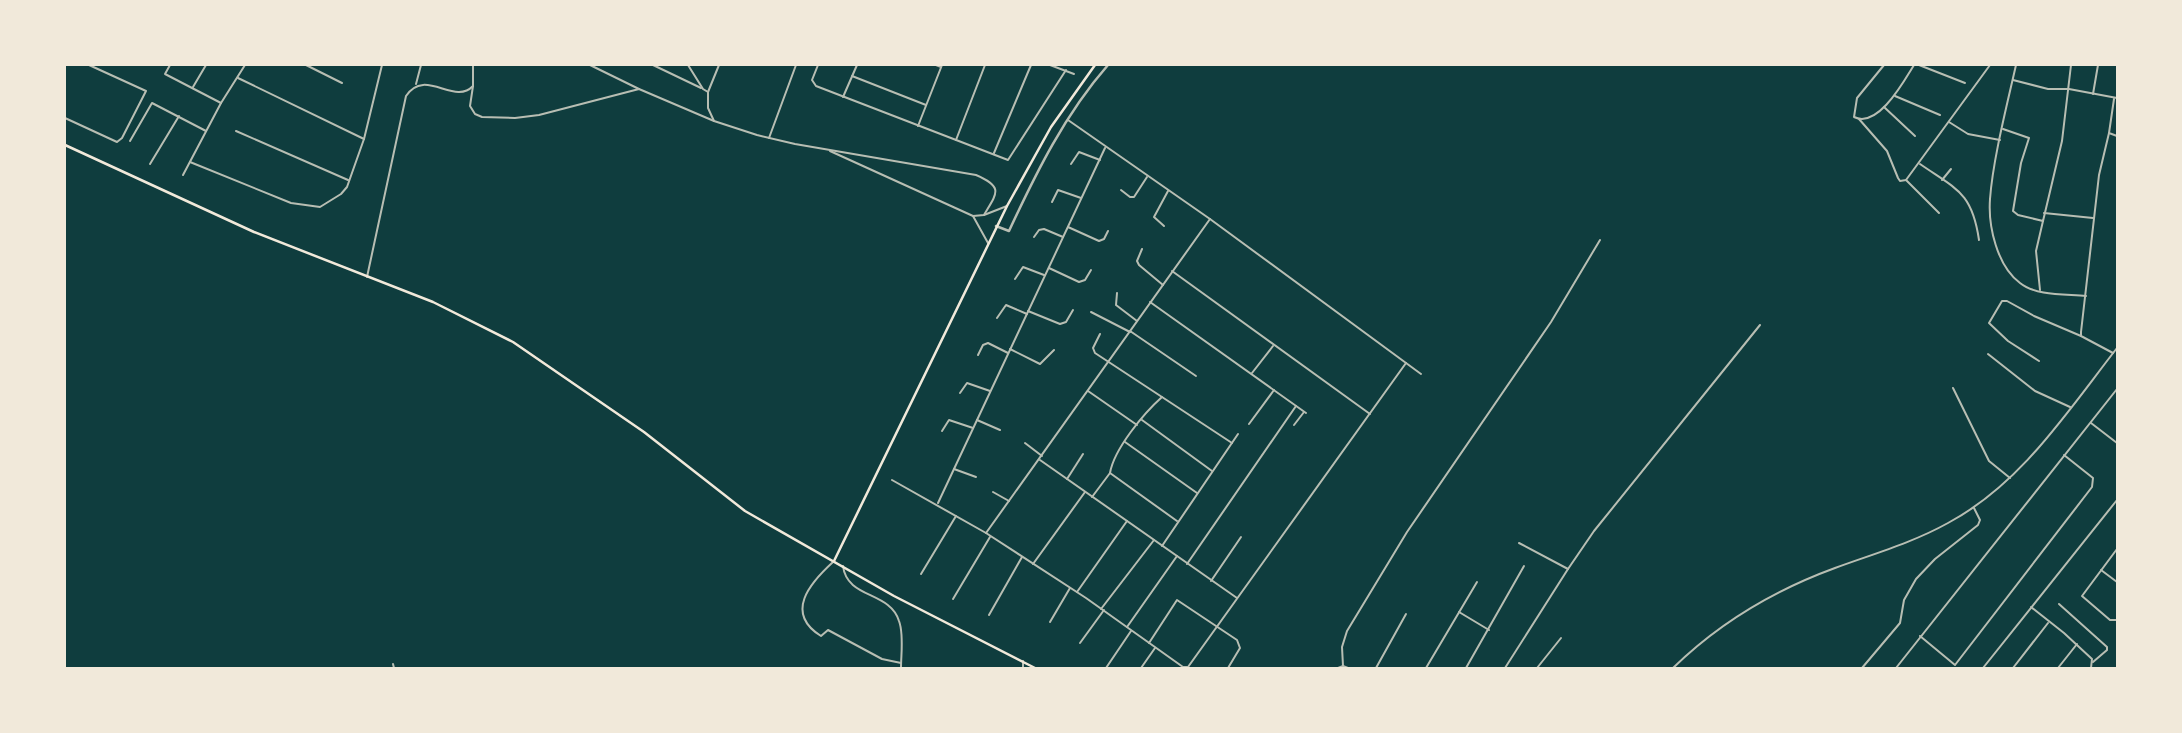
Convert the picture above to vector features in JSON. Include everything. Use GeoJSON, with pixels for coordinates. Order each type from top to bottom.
{"type":"FeatureCollection","features":[{"type":"Feature","properties":{"kind":"main road"},"geometry":{"type":"LineString","coordinates":[[834,561],[1006,206],[1051,127],[1095,65]]}},
{"type":"Feature","properties":{"kind":"main road"},"geometry":{"type":"LineString","coordinates":[[65,145],[254,232],[433,302],[513,342],[644,432],[745,511],[894,596],[1035,668]]}},
{"type":"Feature","properties":{"kind":"street"},"geometry":{"type":"LineString","coordinates":[[65,118],[117,142],[122,138],[146,91],[89,65]]}},
{"type":"Feature","properties":{"kind":"street"},"geometry":{"type":"LineString","coordinates":[[170,65],[165,74],[221,103]]}},
{"type":"Feature","properties":{"kind":"street"},"geometry":{"type":"LineString","coordinates":[[193,88],[206,65]]}},
{"type":"Feature","properties":{"kind":"street"},"geometry":{"type":"LineString","coordinates":[[183,175],[221,103],[245,65]]}},
{"type":"Feature","properties":{"kind":"street"},"geometry":{"type":"LineString","coordinates":[[306,65],[342,83]]}},
{"type":"Feature","properties":{"kind":"street"},"geometry":{"type":"LineString","coordinates":[[190,162],[291,204],[320,207],[328,204],[341,194],[349,181],[364,139],[382,65]]}},
{"type":"Feature","properties":{"kind":"street"},"geometry":{"type":"LineString","coordinates":[[367,277],[406,96],[416,85],[421,65]]}},
{"type":"Feature","properties":{"kind":"street"},"geometry":{"type":"LineString","coordinates":[[473,65],[472,109],[475,114],[492,118],[539,115],[639,89]]}},
{"type":"Feature","properties":{"kind":"street"},"geometry":{"type":"LineString","coordinates":[[590,65],[639,89],[714,121],[769,138],[976,175],[990,181],[996,189],[996,194],[984,215]]}},
{"type":"Feature","properties":{"kind":"street"},"geometry":{"type":"LineString","coordinates":[[653,65],[708,92]]}},
{"type":"Feature","properties":{"kind":"street"},"geometry":{"type":"LineString","coordinates":[[688,65],[703,89]]}},
{"type":"Feature","properties":{"kind":"street"},"geometry":{"type":"LineString","coordinates":[[714,121],[708,108],[708,92],[719,65]]}},
{"type":"Feature","properties":{"kind":"street"},"geometry":{"type":"LineString","coordinates":[[769,138],[796,65]]}},
{"type":"Feature","properties":{"kind":"street"},"geometry":{"type":"LineString","coordinates":[[818,65],[812,80],[813,84],[1006,159],[1011,158],[1066,70]]}},
{"type":"Feature","properties":{"kind":"street"},"geometry":{"type":"LineString","coordinates":[[843,97],[857,65]]}},
{"type":"Feature","properties":{"kind":"street"},"geometry":{"type":"LineString","coordinates":[[917,126],[941,66],[936,65]]}},
{"type":"Feature","properties":{"kind":"street"},"geometry":{"type":"LineString","coordinates":[[956,140],[986,65]]}},
{"type":"Feature","properties":{"kind":"street"},"geometry":{"type":"LineString","coordinates":[[994,154],[1031,65]]}},
{"type":"Feature","properties":{"kind":"street"},"geometry":{"type":"LineString","coordinates":[[1050,65],[1058,66],[1074,74]]}},
{"type":"Feature","properties":{"kind":"street"},"geometry":{"type":"LineString","coordinates":[[996,226],[1009,231],[1034,178],[1068,120],[1108,65]]}},
{"type":"Feature","properties":{"kind":"street"},"geometry":{"type":"LineString","coordinates":[[1884,65],[1857,98],[1854,117],[1859,119],[1887,151],[1900,181],[1906,180],[1920,164],[1990,65]]}},
{"type":"Feature","properties":{"kind":"street"},"geometry":{"type":"LineString","coordinates":[[1859,119],[1866,118],[1884,107],[1895,96],[1914,65]]}},
{"type":"Feature","properties":{"kind":"street"},"geometry":{"type":"LineString","coordinates":[[1919,65],[1965,83]]}},
{"type":"Feature","properties":{"kind":"street"},"geometry":{"type":"LineString","coordinates":[[2016,65],[1990,198],[1996,243],[2013,276],[2027,287],[2086,296]]}},
{"type":"Feature","properties":{"kind":"street"},"geometry":{"type":"LineString","coordinates":[[2040,290],[2036,252],[2062,141],[2071,65]]}},
{"type":"Feature","properties":{"kind":"street"},"geometry":{"type":"LineString","coordinates":[[2093,94],[2098,65]]}},
{"type":"Feature","properties":{"kind":"street"},"geometry":{"type":"LineString","coordinates":[[852,76],[926,105]]}},
{"type":"Feature","properties":{"kind":"street"},"geometry":{"type":"LineString","coordinates":[[238,78],[364,139]]}},
{"type":"Feature","properties":{"kind":"street"},"geometry":{"type":"LineString","coordinates":[[2013,80],[2048,89],[2069,88],[2116,98],[2101,161],[2081,336]]}},
{"type":"Feature","properties":{"kind":"street"},"geometry":{"type":"LineString","coordinates":[[416,85],[457,92],[465,92],[473,86]]}},
{"type":"Feature","properties":{"kind":"street"},"geometry":{"type":"LineString","coordinates":[[1895,96],[1940,115]]}},
{"type":"Feature","properties":{"kind":"street"},"geometry":{"type":"LineString","coordinates":[[130,141],[152,103],[206,131]]}},
{"type":"Feature","properties":{"kind":"street"},"geometry":{"type":"LineString","coordinates":[[1884,107],[1915,136]]}},
{"type":"Feature","properties":{"kind":"street"},"geometry":{"type":"LineString","coordinates":[[150,164],[179,116]]}},
{"type":"Feature","properties":{"kind":"street"},"geometry":{"type":"LineString","coordinates":[[1068,120],[1105,148],[1210,219],[1421,374]]}},
{"type":"Feature","properties":{"kind":"street"},"geometry":{"type":"LineString","coordinates":[[1949,122],[1968,134],[2000,140]]}},
{"type":"Feature","properties":{"kind":"street"},"geometry":{"type":"LineString","coordinates":[[2003,129],[2028,136],[2029,138],[2020,163],[2013,211],[2018,215],[2043,221]]}},
{"type":"Feature","properties":{"kind":"street"},"geometry":{"type":"LineString","coordinates":[[236,131],[349,181]]}},
{"type":"Feature","properties":{"kind":"street"},"geometry":{"type":"LineString","coordinates":[[2109,133],[2117,136]]}},
{"type":"Feature","properties":{"kind":"street"},"geometry":{"type":"LineString","coordinates":[[937,504],[1105,148]]}},
{"type":"Feature","properties":{"kind":"street"},"geometry":{"type":"LineString","coordinates":[[826,149],[973,216],[984,215],[1006,206]]}},
{"type":"Feature","properties":{"kind":"street"},"geometry":{"type":"LineString","coordinates":[[1071,164],[1079,152],[1100,160]]}},
{"type":"Feature","properties":{"kind":"street"},"geometry":{"type":"LineString","coordinates":[[1920,164],[1970,203],[1976,219],[1978,240]]}},
{"type":"Feature","properties":{"kind":"street"},"geometry":{"type":"LineString","coordinates":[[1942,180],[1951,169]]}},
{"type":"Feature","properties":{"kind":"street"},"geometry":{"type":"LineString","coordinates":[[1121,190],[1134,197],[1148,177]]}},
{"type":"Feature","properties":{"kind":"street"},"geometry":{"type":"LineString","coordinates":[[1906,180],[1939,213]]}},
{"type":"Feature","properties":{"kind":"street"},"geometry":{"type":"LineString","coordinates":[[1052,202],[1058,190],[1082,198]]}},
{"type":"Feature","properties":{"kind":"street"},"geometry":{"type":"LineString","coordinates":[[1164,226],[1154,217],[1168,191]]}},
{"type":"Feature","properties":{"kind":"street"},"geometry":{"type":"LineString","coordinates":[[2044,213],[2093,218]]}},
{"type":"Feature","properties":{"kind":"street"},"geometry":{"type":"LineString","coordinates":[[973,216],[988,243]]}},
{"type":"Feature","properties":{"kind":"street"},"geometry":{"type":"LineString","coordinates":[[986,534],[1210,219]]}},
{"type":"Feature","properties":{"kind":"street"},"geometry":{"type":"LineString","coordinates":[[1068,227],[1099,241],[1104,238],[1108,231]]}},
{"type":"Feature","properties":{"kind":"street"},"geometry":{"type":"LineString","coordinates":[[1034,237],[1039,230],[1044,229],[1063,237]]}},
{"type":"Feature","properties":{"kind":"street"},"geometry":{"type":"LineString","coordinates":[[1343,666],[1342,647],[1347,631],[1402,540],[1551,322],[1600,240]]}},
{"type":"Feature","properties":{"kind":"street"},"geometry":{"type":"LineString","coordinates":[[1142,249],[1137,263],[1162,285]]}},
{"type":"Feature","properties":{"kind":"street"},"geometry":{"type":"LineString","coordinates":[[1015,279],[1023,267],[1045,275]]}},
{"type":"Feature","properties":{"kind":"street"},"geometry":{"type":"LineString","coordinates":[[1049,268],[1079,282],[1085,280],[1091,270]]}},
{"type":"Feature","properties":{"kind":"street"},"geometry":{"type":"LineString","coordinates":[[1172,271],[1370,414]]}},
{"type":"Feature","properties":{"kind":"street"},"geometry":{"type":"LineString","coordinates":[[1117,292],[1116,305],[1137,321]]}},
{"type":"Feature","properties":{"kind":"street"},"geometry":{"type":"LineString","coordinates":[[2039,361],[2008,341],[1988,323],[2002,301],[2007,300],[2034,316],[2081,336],[2113,353]]}},
{"type":"Feature","properties":{"kind":"street"},"geometry":{"type":"LineString","coordinates":[[1150,302],[1305,412],[1294,425]]}},
{"type":"Feature","properties":{"kind":"street"},"geometry":{"type":"LineString","coordinates":[[997,318],[1006,305],[1060,324],[1066,322],[1073,310]]}},
{"type":"Feature","properties":{"kind":"street"},"geometry":{"type":"LineString","coordinates":[[1091,312],[1130,331],[1196,376]]}},
{"type":"Feature","properties":{"kind":"street"},"geometry":{"type":"LineString","coordinates":[[1505,668],[1594,531],[1760,325]]}},
{"type":"Feature","properties":{"kind":"street"},"geometry":{"type":"LineString","coordinates":[[1100,334],[1094,351],[1232,443]]}},
{"type":"Feature","properties":{"kind":"street"},"geometry":{"type":"LineString","coordinates":[[978,355],[985,343],[1008,353]]}},
{"type":"Feature","properties":{"kind":"street"},"geometry":{"type":"LineString","coordinates":[[1252,373],[1274,345]]}},
{"type":"Feature","properties":{"kind":"street"},"geometry":{"type":"LineString","coordinates":[[1673,668],[1725,625],[1774,594],[1834,568],[1924,535],[1974,508],[2032,458],[2117,348]]}},
{"type":"Feature","properties":{"kind":"street"},"geometry":{"type":"LineString","coordinates":[[1010,349],[1040,364],[1054,350]]}},
{"type":"Feature","properties":{"kind":"street"},"geometry":{"type":"LineString","coordinates":[[1988,354],[2034,391],[2070,408]]}},
{"type":"Feature","properties":{"kind":"street"},"geometry":{"type":"LineString","coordinates":[[892,480],[991,536],[1078,592],[1183,667],[1188,667],[1194,662],[1237,598],[1406,363]]}},
{"type":"Feature","properties":{"kind":"street"},"geometry":{"type":"LineString","coordinates":[[960,393],[965,384],[970,383],[991,391]]}},
{"type":"Feature","properties":{"kind":"street"},"geometry":{"type":"LineString","coordinates":[[1953,388],[1989,461],[2010,478]]}},
{"type":"Feature","properties":{"kind":"street"},"geometry":{"type":"LineString","coordinates":[[1896,668],[2064,455],[2116,393],[2117,389]]}},
{"type":"Feature","properties":{"kind":"street"},"geometry":{"type":"LineString","coordinates":[[1249,424],[1274,390]]}},
{"type":"Feature","properties":{"kind":"street"},"geometry":{"type":"LineString","coordinates":[[1088,391],[1137,426]]}},
{"type":"Feature","properties":{"kind":"street"},"geometry":{"type":"LineString","coordinates":[[1092,497],[1110,473],[1115,457],[1125,442],[1162,397]]}},
{"type":"Feature","properties":{"kind":"street"},"geometry":{"type":"LineString","coordinates":[[1187,564],[1296,406]]}},
{"type":"Feature","properties":{"kind":"street"},"geometry":{"type":"LineString","coordinates":[[942,431],[949,420],[973,428]]}},
{"type":"Feature","properties":{"kind":"street"},"geometry":{"type":"LineString","coordinates":[[977,420],[1000,430]]}},
{"type":"Feature","properties":{"kind":"street"},"geometry":{"type":"LineString","coordinates":[[1142,420],[1212,471]]}},
{"type":"Feature","properties":{"kind":"street"},"geometry":{"type":"LineString","coordinates":[[2090,423],[2117,443]]}},
{"type":"Feature","properties":{"kind":"street"},"geometry":{"type":"LineString","coordinates":[[1162,546],[1238,434]]}},
{"type":"Feature","properties":{"kind":"street"},"geometry":{"type":"LineString","coordinates":[[1125,442],[1197,493]]}},
{"type":"Feature","properties":{"kind":"street"},"geometry":{"type":"LineString","coordinates":[[1025,443],[1042,456]]}},
{"type":"Feature","properties":{"kind":"street"},"geometry":{"type":"LineString","coordinates":[[1067,479],[1084,454]]}},
{"type":"Feature","properties":{"kind":"street"},"geometry":{"type":"LineString","coordinates":[[1920,636],[1955,665],[2092,487],[2093,478],[2064,455]]}},
{"type":"Feature","properties":{"kind":"street"},"geometry":{"type":"LineString","coordinates":[[1040,459],[1237,598]]}},
{"type":"Feature","properties":{"kind":"street"},"geometry":{"type":"LineString","coordinates":[[954,468],[976,477]]}},
{"type":"Feature","properties":{"kind":"street"},"geometry":{"type":"LineString","coordinates":[[1110,473],[1178,521]]}},
{"type":"Feature","properties":{"kind":"street"},"geometry":{"type":"LineString","coordinates":[[993,492],[1010,501]]}},
{"type":"Feature","properties":{"kind":"street"},"geometry":{"type":"LineString","coordinates":[[1033,564],[1085,492]]}},
{"type":"Feature","properties":{"kind":"street"},"geometry":{"type":"LineString","coordinates":[[1983,668],[2117,500]]}},
{"type":"Feature","properties":{"kind":"street"},"geometry":{"type":"LineString","coordinates":[[1862,668],[1900,623],[1904,600],[1916,579],[1935,559],[1978,525],[1978,515],[1974,508]]}},
{"type":"Feature","properties":{"kind":"street"},"geometry":{"type":"LineString","coordinates":[[921,574],[956,516]]}},
{"type":"Feature","properties":{"kind":"street"},"geometry":{"type":"LineString","coordinates":[[1078,592],[1127,521]]}},
{"type":"Feature","properties":{"kind":"street"},"geometry":{"type":"LineString","coordinates":[[953,599],[991,536]]}},
{"type":"Feature","properties":{"kind":"street"},"geometry":{"type":"LineString","coordinates":[[1211,581],[1241,537]]}},
{"type":"Feature","properties":{"kind":"street"},"geometry":{"type":"LineString","coordinates":[[1080,643],[1154,540]]}},
{"type":"Feature","properties":{"kind":"street"},"geometry":{"type":"LineString","coordinates":[[1519,543],[1568,569]]}},
{"type":"Feature","properties":{"kind":"street"},"geometry":{"type":"LineString","coordinates":[[2117,549],[2082,596],[2110,620],[2117,620]]}},
{"type":"Feature","properties":{"kind":"street"},"geometry":{"type":"LineString","coordinates":[[1127,627],[1177,556]]}},
{"type":"Feature","properties":{"kind":"street"},"geometry":{"type":"LineString","coordinates":[[989,615],[1022,557]]}},
{"type":"Feature","properties":{"kind":"street"},"geometry":{"type":"LineString","coordinates":[[834,561],[819,575],[805,597],[802,612],[807,625],[821,636],[828,630],[882,659],[901,663]]}},
{"type":"Feature","properties":{"kind":"street"},"geometry":{"type":"LineString","coordinates":[[843,566],[844,574],[850,584],[890,607],[899,620],[901,668]]}},
{"type":"Feature","properties":{"kind":"street"},"geometry":{"type":"LineString","coordinates":[[1466,668],[1524,566]]}},
{"type":"Feature","properties":{"kind":"street"},"geometry":{"type":"LineString","coordinates":[[2100,570],[2117,582]]}},
{"type":"Feature","properties":{"kind":"street"},"geometry":{"type":"LineString","coordinates":[[1426,668],[1477,582]]}},
{"type":"Feature","properties":{"kind":"street"},"geometry":{"type":"LineString","coordinates":[[1050,622],[1070,588]]}},
{"type":"Feature","properties":{"kind":"street"},"geometry":{"type":"LineString","coordinates":[[1149,643],[1177,600],[1239,644],[1240,648],[1228,668]]}},
{"type":"Feature","properties":{"kind":"street"},"geometry":{"type":"LineString","coordinates":[[2059,604],[2107,647],[2107,650],[2093,662],[2092,668]]}},
{"type":"Feature","properties":{"kind":"street"},"geometry":{"type":"LineString","coordinates":[[2030,607],[2077,644],[2093,662]]}},
{"type":"Feature","properties":{"kind":"street"},"geometry":{"type":"LineString","coordinates":[[1459,612],[1489,630]]}},
{"type":"Feature","properties":{"kind":"street"},"geometry":{"type":"LineString","coordinates":[[1376,668],[1406,614]]}},
{"type":"Feature","properties":{"kind":"street"},"geometry":{"type":"LineString","coordinates":[[2013,668],[2049,622]]}},
{"type":"Feature","properties":{"kind":"street"},"geometry":{"type":"LineString","coordinates":[[1106,668],[1132,630]]}},
{"type":"Feature","properties":{"kind":"street"},"geometry":{"type":"LineString","coordinates":[[1537,668],[1561,638]]}},
{"type":"Feature","properties":{"kind":"street"},"geometry":{"type":"LineString","coordinates":[[2058,668],[2077,644]]}},
{"type":"Feature","properties":{"kind":"street"},"geometry":{"type":"LineString","coordinates":[[1141,668],[1155,647]]}},
{"type":"Feature","properties":{"kind":"street"},"geometry":{"type":"LineString","coordinates":[[1023,661],[1023,668]]}},
{"type":"Feature","properties":{"kind":"street"},"geometry":{"type":"LineString","coordinates":[[392,664],[394,668]]}},
{"type":"Feature","properties":{"kind":"street"},"geometry":{"type":"LineString","coordinates":[[1338,668],[1343,666],[1348,668]]}}]}
